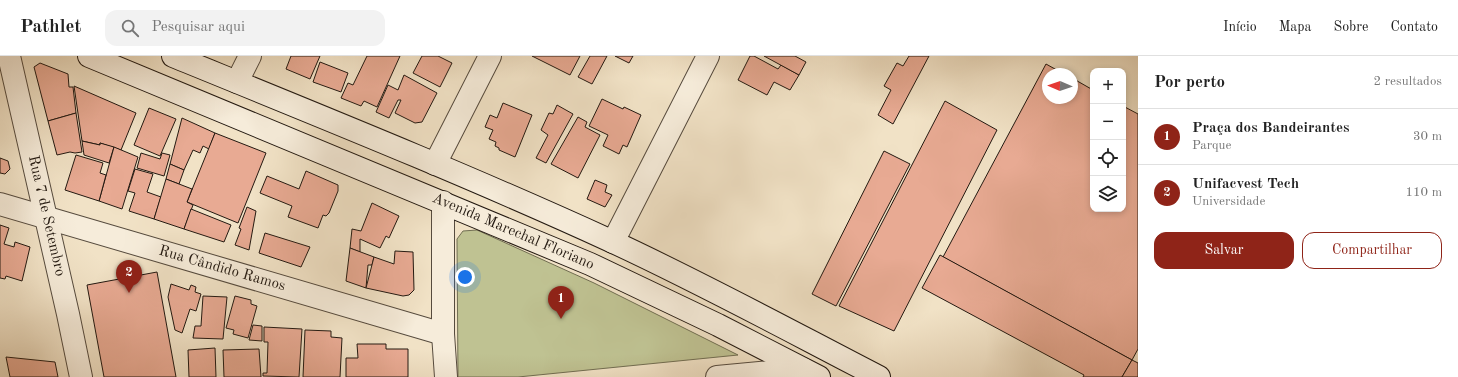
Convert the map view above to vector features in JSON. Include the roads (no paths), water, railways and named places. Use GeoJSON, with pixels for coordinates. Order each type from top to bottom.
{"type":"FeatureCollection","features":[{"type":"Feature","properties":{"kind":"main road","name":"Rua 7 de Setembro"},"geometry":{"type":"LineString","coordinates":[[9,56],[81,377]]}},
{"type":"Feature","properties":{"kind":"main road","name":"Avenida Marechal Floriano"},"geometry":{"type":"LineString","coordinates":[[89,56],[590,264],[705,319],[813,374]]}},
{"type":"Feature","properties":{"kind":"main road","name":"Avenida Marechal Floriano"},"geometry":{"type":"LineString","coordinates":[[173,56],[482,183],[613,242],[731,300],[879,377]]}},
{"type":"Feature","properties":{"kind":"main road"},"geometry":{"type":"LineString","coordinates":[[237,82],[250,56]]}},
{"type":"Feature","properties":{"kind":"main road"},"geometry":{"type":"LineString","coordinates":[[435,164],[490,56]]}},
{"type":"Feature","properties":{"kind":"main road"},"geometry":{"type":"LineString","coordinates":[[613,242],[708,56]]}},
{"type":"Feature","properties":{"kind":"main road"},"geometry":{"type":"LineString","coordinates":[[443,202],[443,334],[446,377]]}},
{"type":"Feature","properties":{"kind":"main road","name":"Rua Cândido Ramos"},"geometry":{"type":"LineString","coordinates":[[0,204],[443,334]]}},
{"type":"Feature","properties":{"kind":"main road"},"geometry":{"type":"LineString","coordinates":[[717,377],[813,374]]}},
{"type":"Feature","properties":{"kind":"place","name":"Unifacvest Tech"},"geometry":{"type":"Point","coordinates":[129,293]}},
{"type":"Feature","properties":{"kind":"place","name":"Praça dos Bandeirantes"},"geometry":{"type":"Point","coordinates":[561,319]}}]}
